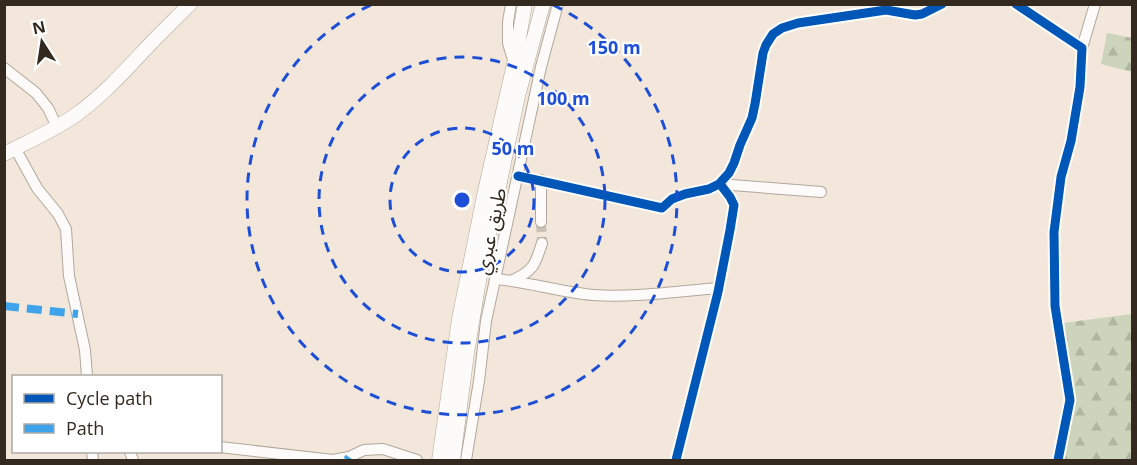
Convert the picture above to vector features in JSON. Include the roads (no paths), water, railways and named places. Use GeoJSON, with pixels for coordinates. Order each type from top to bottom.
{"type":"FeatureCollection","features":[{"type":"Feature","properties":{"kind":"main road"},"geometry":{"type":"LineString","coordinates":[[10,151],[57,127],[95,100],[190,4]]}},
{"type":"Feature","properties":{"kind":"main road","name":"طريق عبري"},"geometry":{"type":"LineString","coordinates":[[439,460],[459,319],[525,4]]}},
{"type":"Feature","properties":{"kind":"main road","name":"طريق عبري"},"geometry":{"type":"LineString","coordinates":[[453,460],[478,286],[518,96],[543,4]]}},
{"type":"Feature","properties":{"kind":"main road"},"geometry":{"type":"LineString","coordinates":[[464,381],[479,381]]}},
{"type":"Feature","properties":{"kind":"street"},"geometry":{"type":"LineString","coordinates":[[511,4],[508,43],[514,63]]}},
{"type":"Feature","properties":{"kind":"street"},"geometry":{"type":"LineString","coordinates":[[466,460],[486,321],[541,67],[558,4]]}},
{"type":"Feature","properties":{"kind":"street"},"geometry":{"type":"LineString","coordinates":[[518,176],[662,208],[672,199],[709,189],[719,184],[734,163],[752,118],[762,53],[773,34],[782,28],[798,23],[886,10],[915,15],[942,4]]}},
{"type":"Feature","properties":{"kind":"street"},"geometry":{"type":"LineString","coordinates":[[1016,4],[1082,48]]}},
{"type":"Feature","properties":{"kind":"street"},"geometry":{"type":"LineString","coordinates":[[1059,460],[1070,400],[1055,306],[1054,232],[1061,177],[1071,141],[1080,87],[1082,48],[1095,4]]}},
{"type":"Feature","properties":{"kind":"street"},"geometry":{"type":"LineString","coordinates":[[4,69],[36,93],[48,108],[57,127]]}},
{"type":"Feature","properties":{"kind":"street"},"geometry":{"type":"LineString","coordinates":[[10,151],[58,214],[66,229],[69,276],[85,350],[87,375]]}},
{"type":"Feature","properties":{"kind":"street"},"geometry":{"type":"LineString","coordinates":[[541,180],[541,222]]}},
{"type":"Feature","properties":{"kind":"street"},"geometry":{"type":"LineString","coordinates":[[719,184],[821,192]]}},
{"type":"Feature","properties":{"kind":"street"},"geometry":{"type":"LineString","coordinates":[[676,460],[719,288],[734,205],[730,196],[719,184]]}},
{"type":"Feature","properties":{"kind":"street"},"geometry":{"type":"LineString","coordinates":[[511,281],[530,270],[537,261],[542,243]]}},
{"type":"Feature","properties":{"kind":"street"},"geometry":{"type":"LineString","coordinates":[[496,279],[590,294],[622,296],[719,288]]}},
{"type":"Feature","properties":{"kind":"street"},"geometry":{"type":"LineString","coordinates":[[222,447],[333,459],[364,450],[383,449],[417,460]]}},
{"type":"Feature","properties":{"kind":"tunnel"},"geometry":{"type":"LineString","coordinates":[[541,222],[542,243]]}}]}
